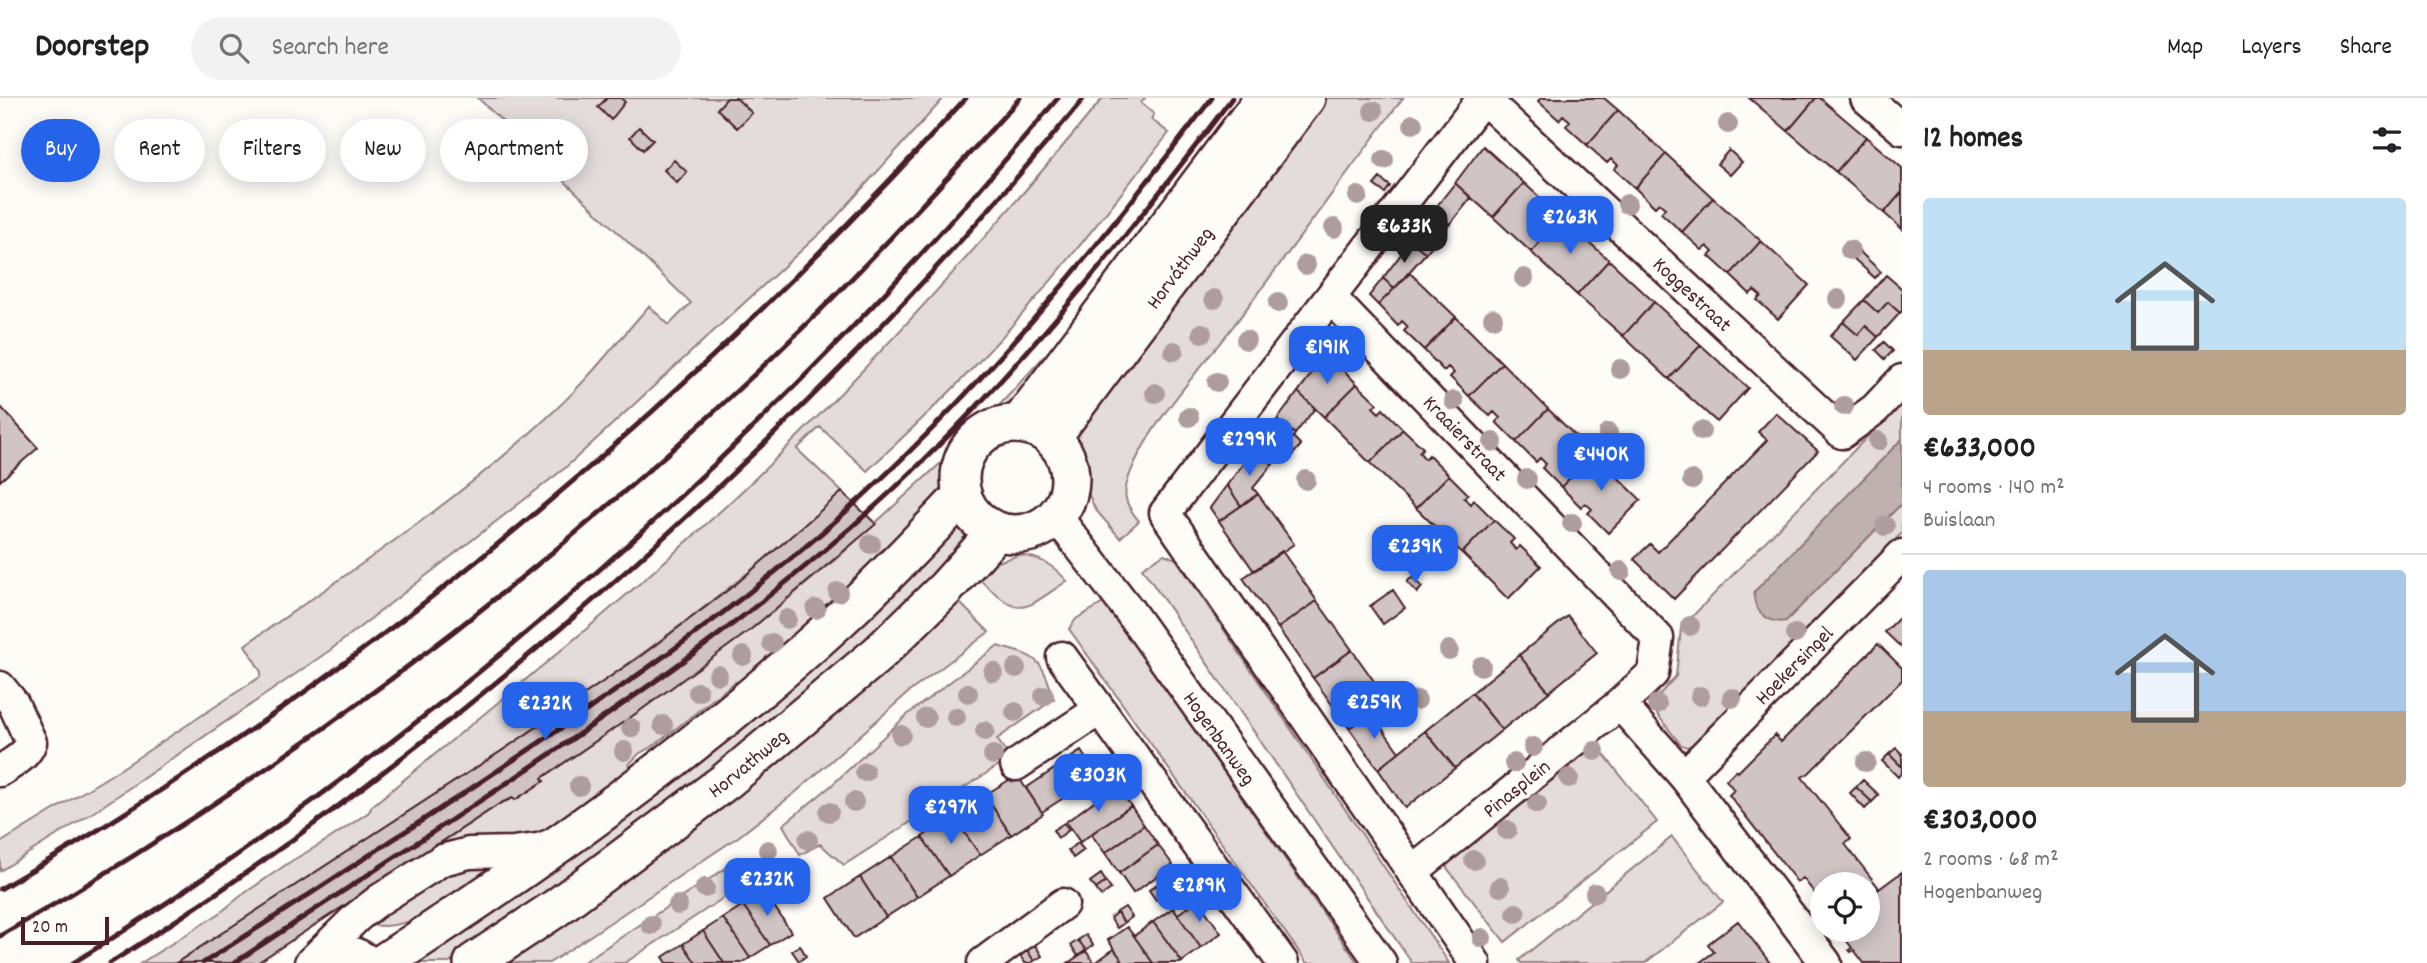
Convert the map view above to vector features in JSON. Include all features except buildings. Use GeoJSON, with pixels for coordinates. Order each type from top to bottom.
{"type":"FeatureCollection","features":[{"type":"Feature","properties":{"kind":"main road","name":"Horváthweg"},"geometry":{"type":"LineString","coordinates":[[1018,424],[1264,98]]}},
{"type":"Feature","properties":{"kind":"main road","name":"Horváthweg"},"geometry":{"type":"LineString","coordinates":[[1052,437],[1306,98]]}},
{"type":"Feature","properties":{"kind":"main road"},"geometry":{"type":"LineString","coordinates":[[1002,425],[1031,425],[1052,437],[1067,457],[1071,482],[1069,494],[1056,516],[1048,524],[1029,533],[1008,534],[979,522],[962,496],[960,472],[969,448],[987,431],[1002,425]]}},
{"type":"Feature","properties":{"kind":"main road"},"geometry":{"type":"LineString","coordinates":[[383,963],[578,832],[687,749],[808,648],[876,586],[962,496]]}},
{"type":"Feature","properties":{"kind":"main road","name":"Horvathweg"},"geometry":{"type":"LineString","coordinates":[[473,963],[556,908],[644,844],[778,739],[913,620],[997,531]]}},
{"type":"Feature","properties":{"kind":"street"},"geometry":{"type":"LineString","coordinates":[[1475,963],[1165,513],[1483,98]]}},
{"type":"Feature","properties":{"kind":"street","name":"Koggestraat"},"geometry":{"type":"LineString","coordinates":[[1483,98],[1842,433],[1875,409],[1902,380]]}},
{"type":"Feature","properties":{"kind":"street"},"geometry":{"type":"LineString","coordinates":[[1866,98],[1902,129]]}},
{"type":"Feature","properties":{"kind":"street","name":"Kraaierstraat"},"geometry":{"type":"LineString","coordinates":[[1331,298],[1658,638]]}},
{"type":"Feature","properties":{"kind":"street","name":"Hogenbanweg"},"geometry":{"type":"LineString","coordinates":[[1056,516],[1128,609],[1381,963]]}},
{"type":"Feature","properties":{"kind":"street","name":"Hoekersingel"},"geometry":{"type":"LineString","coordinates":[[1684,776],[1902,555]]}},
{"type":"Feature","properties":{"kind":"street","name":"Pinasplein"},"geometry":{"type":"LineString","coordinates":[[1412,872],[1620,704],[1653,673],[1658,638]]}},
{"type":"Feature","properties":{"kind":"street"},"geometry":{"type":"LineString","coordinates":[[1062,656],[1283,963]]}},
{"type":"Feature","properties":{"kind":"street"},"geometry":{"type":"LineString","coordinates":[[0,687],[13,703],[31,742],[29,750],[0,771]]}},
{"type":"Feature","properties":{"kind":"street"},"geometry":{"type":"LineString","coordinates":[[1620,704],[1684,776],[1826,963]]}},
{"type":"Feature","properties":{"kind":"street"},"geometry":{"type":"LineString","coordinates":[[1016,765],[1099,710]]}},
{"type":"Feature","properties":{"kind":"street"},"geometry":{"type":"LineString","coordinates":[[311,963],[357,917],[442,860],[469,853],[492,854],[539,849],[578,832]]}},
{"type":"Feature","properties":{"kind":"street"},"geometry":{"type":"LineString","coordinates":[[983,963],[1063,905]]}},
{"type":"Feature","properties":{"kind":"street"},"geometry":{"type":"LineString","coordinates":[[311,963],[341,951],[355,952],[370,963]]}},
{"type":"Feature","properties":{"kind":"shaded area"},"geometry":{"type":"Polygon","coordinates":[[[478,98],[944,98],[830,224],[565,468],[329,651],[97,810],[0,871],[0,843],[119,770],[260,677],[261,672],[245,645],[403,535],[516,445],[577,388],[649,306],[669,325],[691,303],[565,182],[588,182],[588,119],[500,119],[478,98]]]}},
{"type":"Feature","properties":{"kind":"shaded area"},"geometry":{"type":"Polygon","coordinates":[[[1103,98],[1145,98],[1141,103],[1154,114],[1151,119],[1169,133],[1079,246],[1009,328],[957,385],[867,471],[820,427],[797,449],[842,492],[745,575],[593,689],[176,963],[141,963],[369,812],[372,806],[670,557],[810,425],[897,334],[981,241],[1103,98]]]}},
{"type":"Feature","properties":{"kind":"shaded area"},"geometry":{"type":"Polygon","coordinates":[[[1320,98],[1403,98],[1145,444],[1134,464],[1125,494],[1127,503],[1139,521],[1120,538],[1095,509],[1089,495],[1075,446],[1080,418],[1320,98]]]}},
{"type":"Feature","properties":{"kind":"shaded area"},"geometry":{"type":"Polygon","coordinates":[[[1060,339],[1008,412],[985,421],[1060,339]]]}},
{"type":"Feature","properties":{"kind":"shaded area"},"geometry":{"type":"Polygon","coordinates":[[[1902,401],[1902,439],[1755,591],[1786,621],[1902,503],[1902,533],[1692,745],[1681,745],[1650,705],[1676,676],[1681,628],[1902,401]]]}},
{"type":"Feature","properties":{"kind":"shaded area"},"geometry":{"type":"Polygon","coordinates":[[[1902,439],[1902,503],[1786,621],[1767,618],[1755,603],[1755,591],[1902,439]]]}},
{"type":"Feature","properties":{"kind":"shaded area"},"geometry":{"type":"Polygon","coordinates":[[[955,450],[950,462],[947,490],[758,680],[735,682],[655,745],[640,753],[629,764],[634,780],[559,834],[453,842],[424,854],[501,803],[513,798],[515,800],[544,781],[542,778],[641,710],[766,617],[835,560],[955,450]]]}},
{"type":"Feature","properties":{"kind":"shaded area"},"geometry":{"type":"Polygon","coordinates":[[[957,520],[975,537],[882,632],[560,891],[449,963],[404,963],[957,520]]]}},
{"type":"Feature","properties":{"kind":"shaded area"},"geometry":{"type":"Polygon","coordinates":[[[1164,554],[1176,559],[1449,963],[1412,963],[1142,568],[1164,554]]]}},
{"type":"Feature","properties":{"kind":"shaded area"},"geometry":{"type":"Polygon","coordinates":[[[1019,555],[1046,563],[1067,581],[1039,600],[1021,607],[1004,600],[978,578],[994,563],[1019,555]]]}},
{"type":"Feature","properties":{"kind":"shaded area"},"geometry":{"type":"Polygon","coordinates":[[[956,599],[989,632],[909,692],[796,792],[738,837],[549,963],[486,963],[956,599]]]}},
{"type":"Feature","properties":{"kind":"shaded area"},"geometry":{"type":"Polygon","coordinates":[[[1105,602],[1358,963],[1307,963],[1069,629],[1076,619],[1105,602]]]}},
{"type":"Feature","properties":{"kind":"shaded area"},"geometry":{"type":"Polygon","coordinates":[[[997,646],[1036,661],[1045,675],[1054,699],[997,739],[1010,758],[844,865],[820,844],[800,855],[783,825],[832,785],[907,715],[997,646]]]}},
{"type":"Feature","properties":{"kind":"shaded area"},"geometry":{"type":"Polygon","coordinates":[[[1592,739],[1657,822],[1505,942],[1440,859],[1592,739]]]}},
{"type":"Feature","properties":{"kind":"shaded area"},"geometry":{"type":"Polygon","coordinates":[[[1672,837],[1723,902],[1645,963],[1521,963],[1519,960],[1672,837]]]}},
{"type":"Feature","properties":{"kind":"shaded area"},"geometry":{"type":"Polygon","coordinates":[[[740,859],[752,879],[634,957],[624,963],[582,963],[740,859]]]}},
{"type":"Feature","properties":{"kind":"shaded area"},"geometry":{"type":"Polygon","coordinates":[[[493,866],[496,870],[436,909],[402,923],[386,926],[371,924],[371,920],[451,869],[493,866]]]}},
{"type":"Feature","properties":{"kind":"railway"},"geometry":{"type":"LineString","coordinates":[[0,889],[134,807],[264,720],[391,628],[513,531],[632,429],[747,323],[859,212],[966,98]]}},
{"type":"Feature","properties":{"kind":"railway"},"geometry":{"type":"LineString","coordinates":[[0,936],[101,876],[299,746],[489,604],[670,452],[757,372],[891,238],[1020,98]]}},
{"type":"Feature","properties":{"kind":"railway"},"geometry":{"type":"LineString","coordinates":[[73,963],[210,873],[344,778],[474,676],[599,570],[721,458],[838,342],[950,222],[1058,98]]}},
{"type":"Feature","properties":{"kind":"railway"},"geometry":{"type":"LineString","coordinates":[[110,963],[229,885],[402,758],[568,622],[637,561],[772,436],[901,305],[964,238],[1084,98]]}},
{"type":"Feature","properties":{"kind":"railway"},"geometry":{"type":"LineString","coordinates":[[203,963],[615,691],[748,594],[832,524],[936,425],[985,373],[1079,266],[1212,98]]}},
{"type":"Feature","properties":{"kind":"railway"},"geometry":{"type":"LineString","coordinates":[[234,963],[596,723],[710,641],[821,554],[925,459],[1047,329],[1160,192],[1232,98]]}}]}
